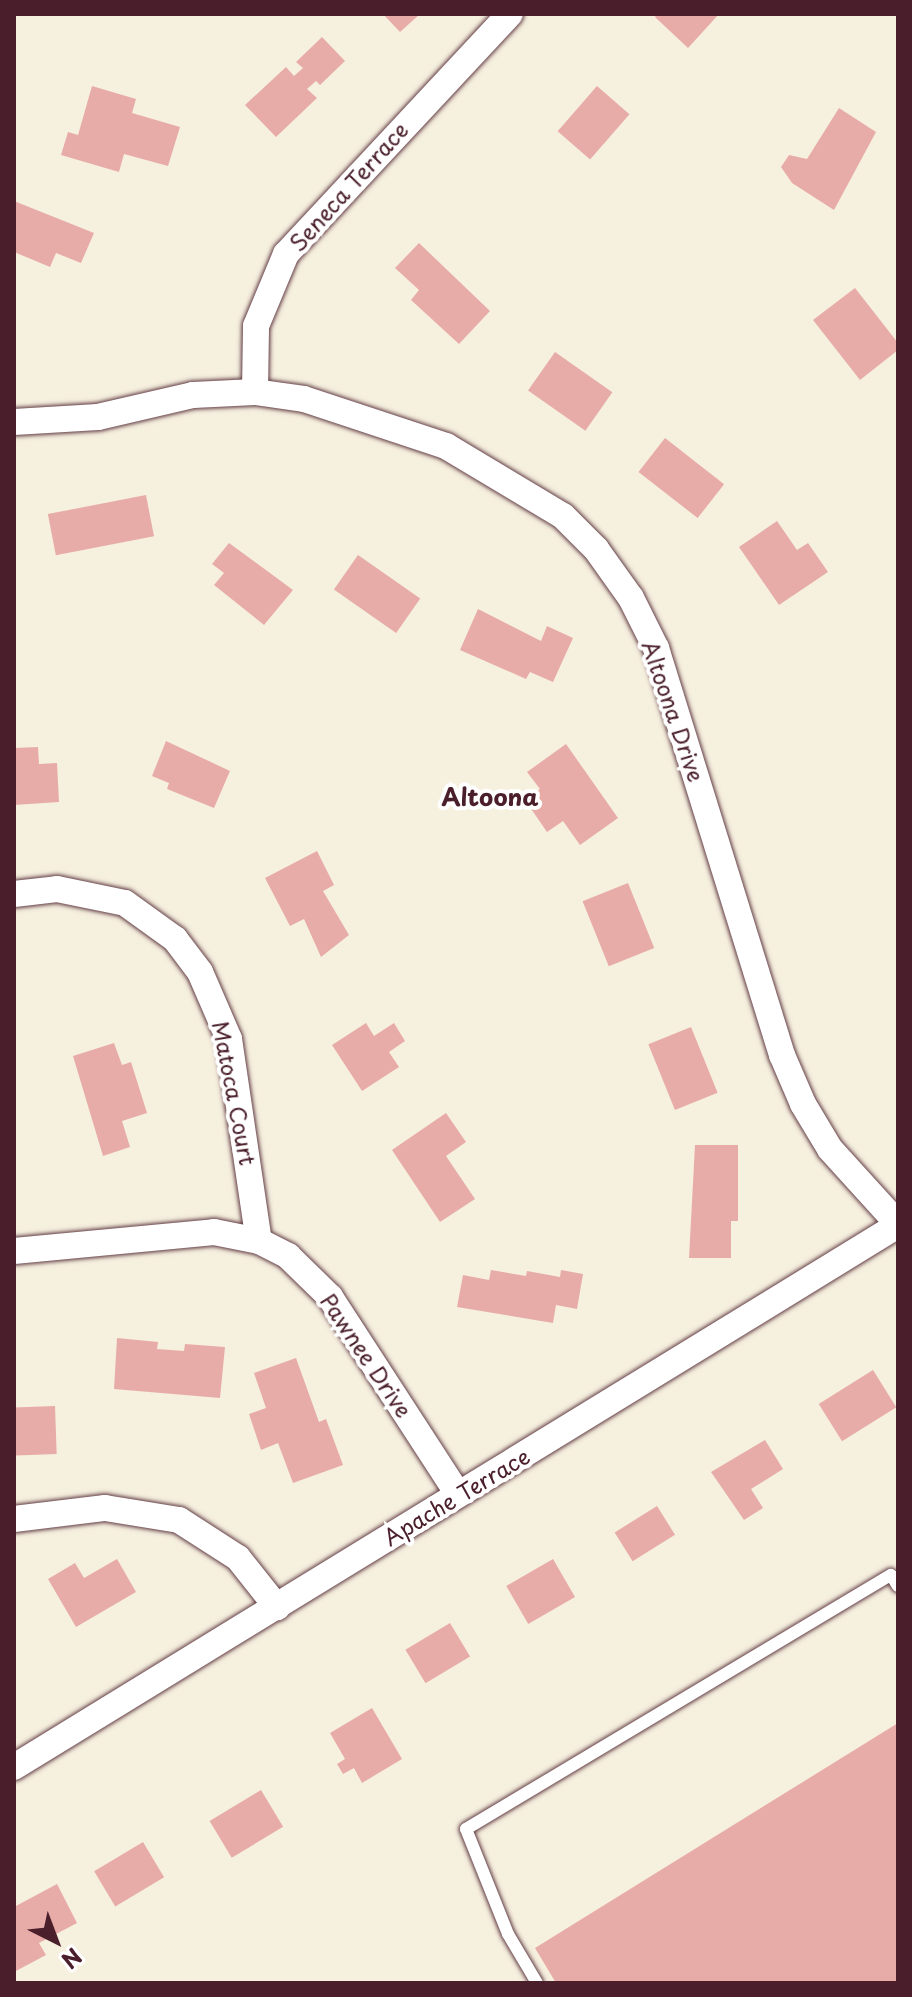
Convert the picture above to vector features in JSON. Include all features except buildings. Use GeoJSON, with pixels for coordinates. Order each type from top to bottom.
{"type":"FeatureCollection","features":[{"type":"Feature","properties":{"kind":"street","name":"Seneca Terrace"},"geometry":{"type":"LineString","coordinates":[[255,392],[256,326],[286,254],[510,14]]}},
{"type":"Feature","properties":{"kind":"street","name":"Altoona Drive"},"geometry":{"type":"LineString","coordinates":[[14,422],[98,417],[193,395],[255,392],[377,420],[446,446],[532,494],[596,549],[631,598],[656,648],[782,1055],[803,1104],[830,1149],[898,1224]]}},
{"type":"Feature","properties":{"kind":"street","name":"Matoca Court"},"geometry":{"type":"LineString","coordinates":[[14,894],[57,889],[125,903],[175,939],[200,972],[229,1039],[259,1241]]}},
{"type":"Feature","properties":{"kind":"street","name":"Apache Terrace"},"geometry":{"type":"LineString","coordinates":[[14,1767],[458,1494],[796,1292],[898,1224]]}},
{"type":"Feature","properties":{"kind":"street","name":"Pawnee Drive"},"geometry":{"type":"LineString","coordinates":[[14,1251],[214,1232],[259,1241],[288,1256],[330,1297],[458,1494]]}},
{"type":"Feature","properties":{"kind":"street"},"geometry":{"type":"LineString","coordinates":[[14,1519],[105,1508],[179,1520],[238,1558],[277,1607]]}},
{"type":"Feature","properties":{"kind":"lane"},"geometry":{"type":"LineString","coordinates":[[537,1983],[508,1934],[466,1829],[891,1575],[898,1586]]}},
{"type":"Feature","properties":{"kind":"district","name":"Altoona"},"geometry":{"type":"Point","coordinates":[490,797]}}]}
